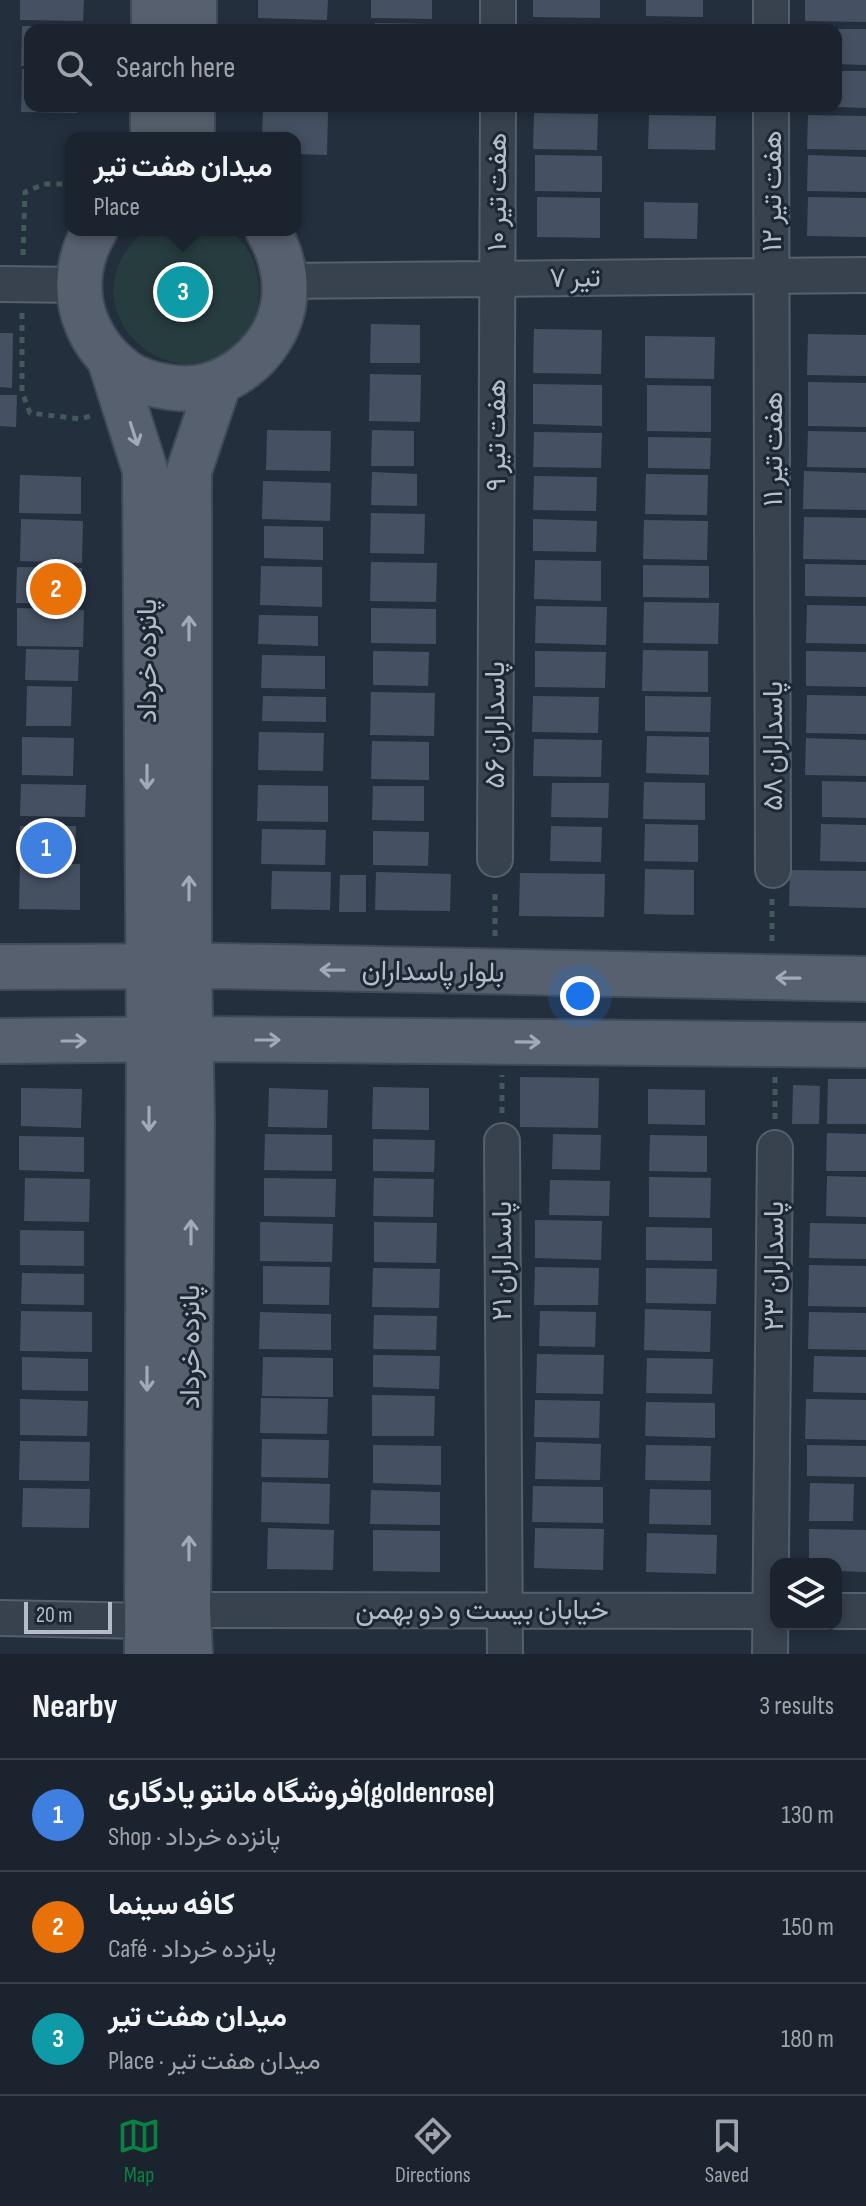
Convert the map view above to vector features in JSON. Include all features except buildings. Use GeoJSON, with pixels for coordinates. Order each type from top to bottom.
{"type":"FeatureCollection","features":[{"type":"Feature","properties":{"kind":"main road"},"geometry":{"type":"LineString","coordinates":[[154,0],[154,24]]}},
{"type":"Feature","properties":{"kind":"main road"},"geometry":{"type":"LineString","coordinates":[[194,0],[194,24]]}},
{"type":"Feature","properties":{"kind":"main road"},"geometry":{"type":"LineString","coordinates":[[92,236],[82,258],[78,285],[82,312],[93,338],[110,360],[133,377],[159,387],[187,389],[219,382],[237,373],[258,355],[273,333],[283,307],[284,281],[280,255],[271,236]]}},
{"type":"Feature","properties":{"kind":"main road","name":"پانزده خرداد"},"geometry":{"type":"LineString","coordinates":[[110,360],[145,470],[169,966]]}},
{"type":"Feature","properties":{"kind":"main road","name":"پانزده خرداد"},"geometry":{"type":"LineString","coordinates":[[169,966],[189,471],[219,382]]}},
{"type":"Feature","properties":{"kind":"main road"},"geometry":{"type":"LineString","coordinates":[[169,966],[169,1040]]}},
{"type":"Feature","properties":{"kind":"main road","name":"بلوار پاسداران"},"geometry":{"type":"LineString","coordinates":[[0,967],[169,966],[866,979]]}},
{"type":"Feature","properties":{"kind":"main road","name":"پانزده خرداد"},"geometry":{"type":"LineString","coordinates":[[169,1040],[192,1121],[190,1654]]}},
{"type":"Feature","properties":{"kind":"main road","name":"پانزده خرداد"},"geometry":{"type":"LineString","coordinates":[[146,1637],[169,1040]]}},
{"type":"Feature","properties":{"kind":"main road"},"geometry":{"type":"LineString","coordinates":[[0,1041],[866,1045]]}},
{"type":"Feature","properties":{"kind":"street"},"geometry":{"type":"LineString","coordinates":[[498,0],[498,24]]}},
{"type":"Feature","properties":{"kind":"street"},"geometry":{"type":"LineString","coordinates":[[771,0],[771,24]]}},
{"type":"Feature","properties":{"kind":"street","name":"هفت تیر ۱۰"},"geometry":{"type":"LineString","coordinates":[[496,279],[498,112]]}},
{"type":"Feature","properties":{"kind":"street","name":"هفت تیر ۱۲"},"geometry":{"type":"LineString","coordinates":[[771,112],[772,276]]}},
{"type":"Feature","properties":{"kind":"street","name":"۷ تیر"},"geometry":{"type":"LineString","coordinates":[[284,281],[866,275]]}},
{"type":"Feature","properties":{"kind":"street","name":"هفت تیر ۱۱"},"geometry":{"type":"LineString","coordinates":[[772,276],[773,623]]}},
{"type":"Feature","properties":{"kind":"street","name":"هفت تیر ۹"},"geometry":{"type":"LineString","coordinates":[[495,591],[496,279]]}},
{"type":"Feature","properties":{"kind":"street"},"geometry":{"type":"LineString","coordinates":[[0,284],[78,285]]}},
{"type":"Feature","properties":{"kind":"street","name":"پاسداران ۵۶"},"geometry":{"type":"LineString","coordinates":[[495,591],[495,859]]}},
{"type":"Feature","properties":{"kind":"street","name":"پاسداران ۵۸"},"geometry":{"type":"LineString","coordinates":[[773,623],[773,870]]}},
{"type":"Feature","properties":{"kind":"street","name":"پاسداران ۲۱"},"geometry":{"type":"LineString","coordinates":[[502,1141],[505,1654]]}},
{"type":"Feature","properties":{"kind":"street","name":"پاسداران ۲۳"},"geometry":{"type":"LineString","coordinates":[[773,1558],[775,1148]]}},
{"type":"Feature","properties":{"kind":"street","name":"خیابان بیست و دو بهمن"},"geometry":{"type":"LineString","coordinates":[[188,1610],[770,1611]]}},
{"type":"Feature","properties":{"kind":"street"},"geometry":{"type":"LineString","coordinates":[[842,1611],[866,1611]]}},
{"type":"Feature","properties":{"kind":"street"},"geometry":{"type":"LineString","coordinates":[[0,1618],[146,1637]]}},
{"type":"Feature","properties":{"kind":"street","name":"پاسداران ۲۳"},"geometry":{"type":"LineString","coordinates":[[770,1654],[772,1630]]}},
{"type":"Feature","properties":{"kind":"path"},"geometry":{"type":"LineString","coordinates":[[495,859],[495,973]]}},
{"type":"Feature","properties":{"kind":"path"},"geometry":{"type":"LineString","coordinates":[[771,978],[773,870]]}},
{"type":"Feature","properties":{"kind":"path"},"geometry":{"type":"LineString","coordinates":[[502,1042],[502,1141]]}},
{"type":"Feature","properties":{"kind":"path"},"geometry":{"type":"LineString","coordinates":[[775,1044],[775,1148]]}},
{"type":"Feature","properties":{"kind":"green space"},"geometry":{"type":"Polygon","coordinates":[[[140,236],[236,236],[249,251],[258,278],[258,308],[252,324],[243,337],[217,358],[188,364],[161,358],[137,342],[120,319],[113,291],[121,260],[140,236]]]}},
{"type":"Feature","properties":{"kind":"place","name":"میدان هفت تیر"},"geometry":{"type":"Point","coordinates":[183,292]}},
{"type":"Feature","properties":{"kind":"place","name":"کافه سینما"},"geometry":{"type":"Point","coordinates":[56,589]}},
{"type":"Feature","properties":{"kind":"place","name":"فروشگاه مانتو یادگاری(goldenrose)"},"geometry":{"type":"Point","coordinates":[46,848]}}]}
